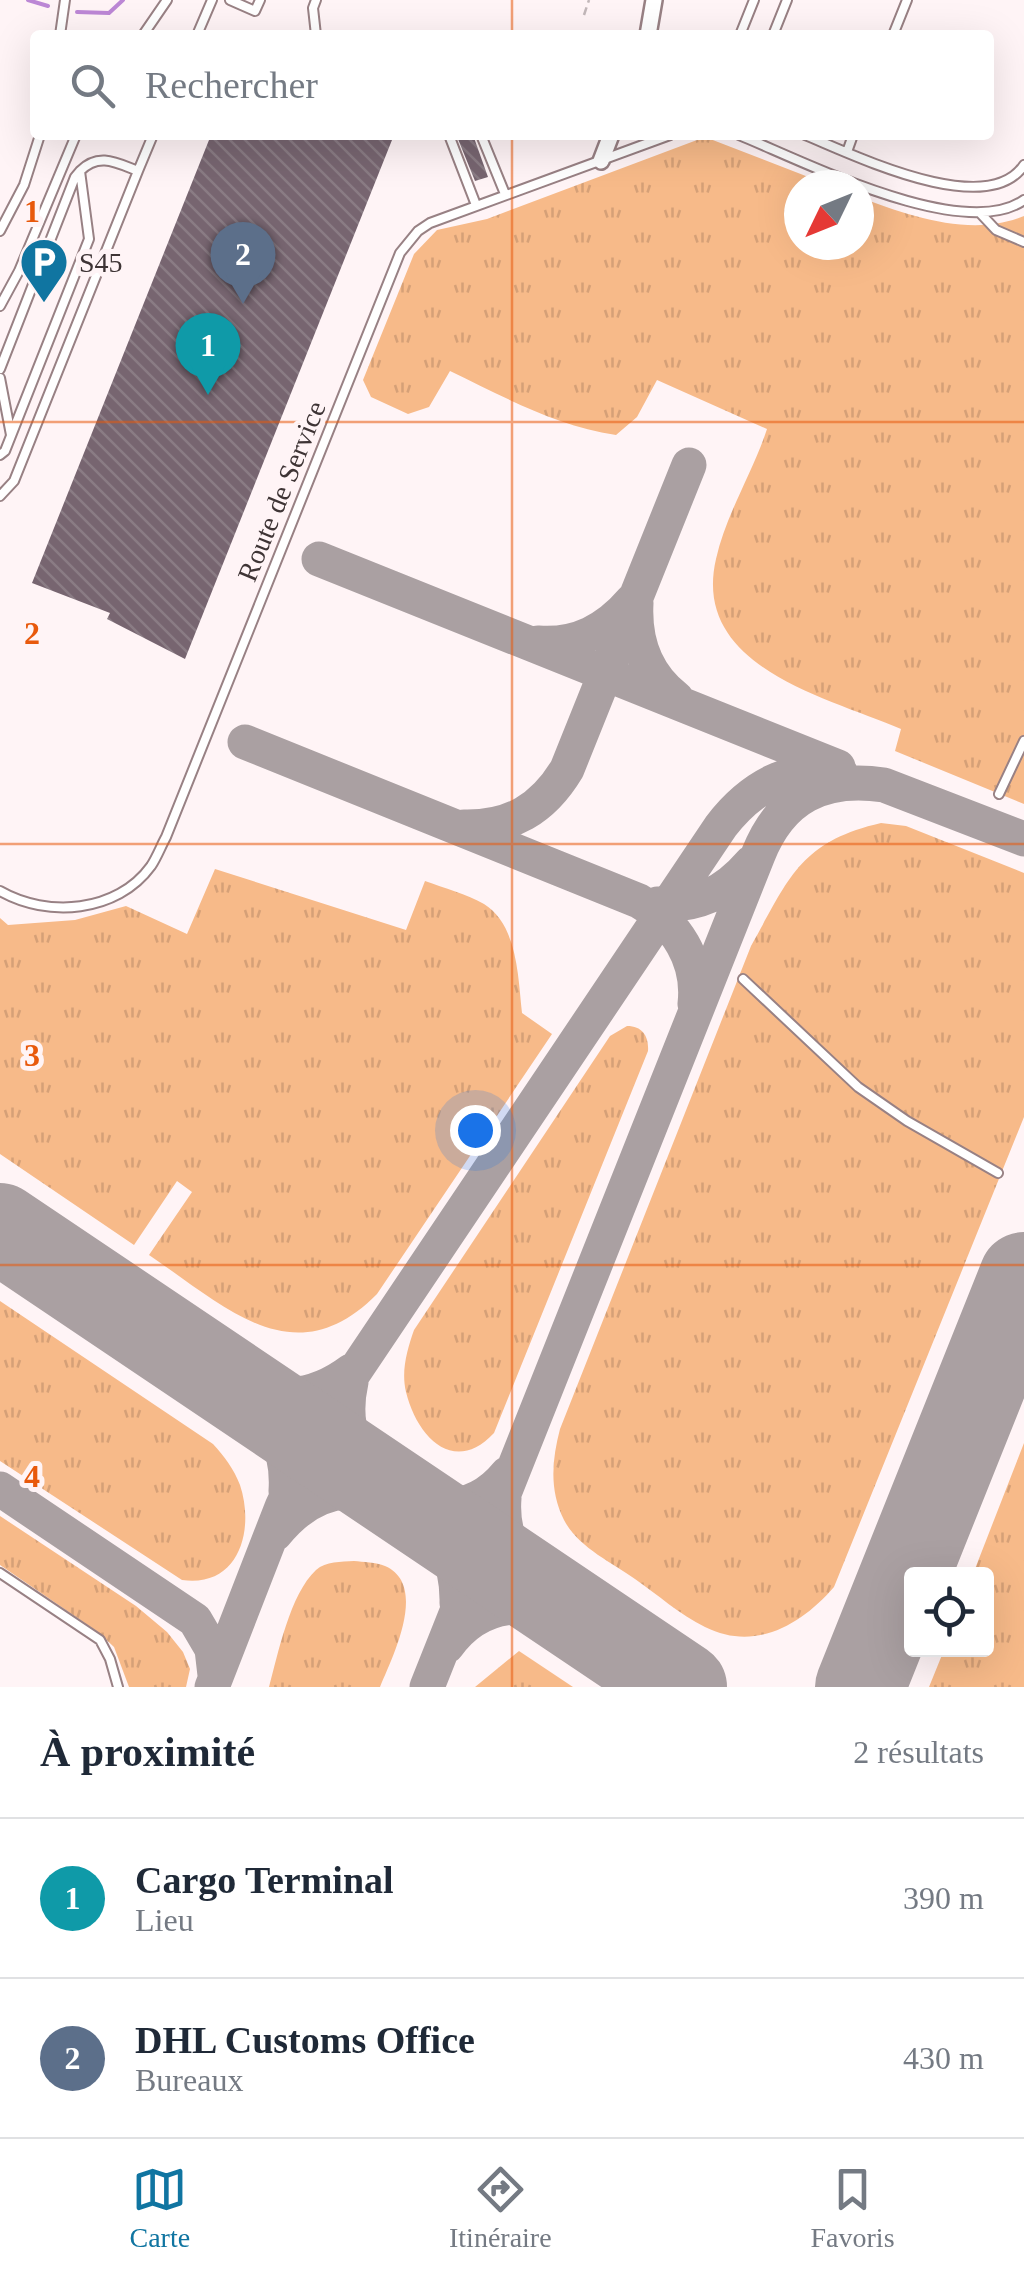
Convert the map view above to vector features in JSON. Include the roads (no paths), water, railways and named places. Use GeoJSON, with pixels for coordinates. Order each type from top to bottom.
{"type":"FeatureCollection","features":[{"type":"Feature","properties":{"kind":"street"},"geometry":{"type":"LineString","coordinates":[[648,30],[649,4]]}},
{"type":"Feature","properties":{"kind":"street"},"geometry":{"type":"LineString","coordinates":[[601,160],[609,140]]}},
{"type":"Feature","properties":{"kind":"lane"},"geometry":{"type":"LineString","coordinates":[[61,30],[64,0]]}},
{"type":"Feature","properties":{"kind":"lane"},"geometry":{"type":"LineString","coordinates":[[146,30],[167,0]]}},
{"type":"Feature","properties":{"kind":"lane"},"geometry":{"type":"LineString","coordinates":[[198,30],[212,0]]}},
{"type":"Feature","properties":{"kind":"lane"},"geometry":{"type":"LineString","coordinates":[[230,0],[255,11],[260,0]]}},
{"type":"Feature","properties":{"kind":"lane"},"geometry":{"type":"LineString","coordinates":[[314,30],[316,0]]}},
{"type":"Feature","properties":{"kind":"lane"},"geometry":{"type":"LineString","coordinates":[[742,30],[754,0]]}},
{"type":"Feature","properties":{"kind":"lane"},"geometry":{"type":"LineString","coordinates":[[775,30],[786,0]]}},
{"type":"Feature","properties":{"kind":"lane"},"geometry":{"type":"LineString","coordinates":[[895,30],[907,0]]}},
{"type":"Feature","properties":{"kind":"lane"},"geometry":{"type":"LineString","coordinates":[[0,231],[24,185],[38,140]]}},
{"type":"Feature","properties":{"kind":"lane"},"geometry":{"type":"LineString","coordinates":[[0,306],[74,140]]}},
{"type":"Feature","properties":{"kind":"lane"},"geometry":{"type":"LineString","coordinates":[[0,496],[14,481],[151,140]]}},
{"type":"Feature","properties":{"kind":"lane"},"geometry":{"type":"LineString","coordinates":[[451,140],[476,206]]}},
{"type":"Feature","properties":{"kind":"lane"},"geometry":{"type":"LineString","coordinates":[[484,140],[505,194]]}},
{"type":"Feature","properties":{"kind":"lane","name":"Route de Service"},"geometry":{"type":"LineString","coordinates":[[0,890],[40,907],[82,906],[106,900],[128,888],[151,867],[400,253],[418,231],[505,194],[656,140]]}},
{"type":"Feature","properties":{"kind":"lane"},"geometry":{"type":"LineString","coordinates":[[752,140],[900,199],[980,214],[1024,200]]}},
{"type":"Feature","properties":{"kind":"lane"},"geometry":{"type":"LineString","coordinates":[[817,140],[919,180],[966,188],[1008,181],[1024,165]]}},
{"type":"Feature","properties":{"kind":"lane"},"geometry":{"type":"LineString","coordinates":[[847,152],[852,140]]}},
{"type":"Feature","properties":{"kind":"lane"},"geometry":{"type":"LineString","coordinates":[[0,369],[75,177],[98,159],[112,160],[138,172]]}},
{"type":"Feature","properties":{"kind":"lane"},"geometry":{"type":"LineString","coordinates":[[0,455],[89,238],[80,171]]}},
{"type":"Feature","properties":{"kind":"lane"},"geometry":{"type":"LineString","coordinates":[[980,214],[996,230],[1024,242]]}},
{"type":"Feature","properties":{"kind":"lane"},"geometry":{"type":"LineString","coordinates":[[0,378],[11,436]]}},
{"type":"Feature","properties":{"kind":"lane"},"geometry":{"type":"LineString","coordinates":[[998,794],[1024,741]]}},
{"type":"Feature","properties":{"kind":"lane"},"geometry":{"type":"LineString","coordinates":[[742,979],[858,1087],[998,1174]]}},
{"type":"Feature","properties":{"kind":"lane"},"geometry":{"type":"LineString","coordinates":[[0,1574],[100,1640],[118,1687]]}},
{"type":"Feature","properties":{"kind":"waterway"},"geometry":{"type":"LineString","coordinates":[[28,0],[48,6]]}},
{"type":"Feature","properties":{"kind":"waterway"},"geometry":{"type":"LineString","coordinates":[[77,12],[109,13],[123,0]]}},
{"type":"Feature","properties":{"kind":"place","name":"S45"},"geometry":{"type":"Point","coordinates":[44,304]}},
{"type":"Feature","properties":{"kind":"place","name":"DHL Customs Office"},"geometry":{"type":"Point","coordinates":[243,304]}},
{"type":"Feature","properties":{"kind":"place","name":"Cargo Terminal"},"geometry":{"type":"Point","coordinates":[208,395]}}]}
